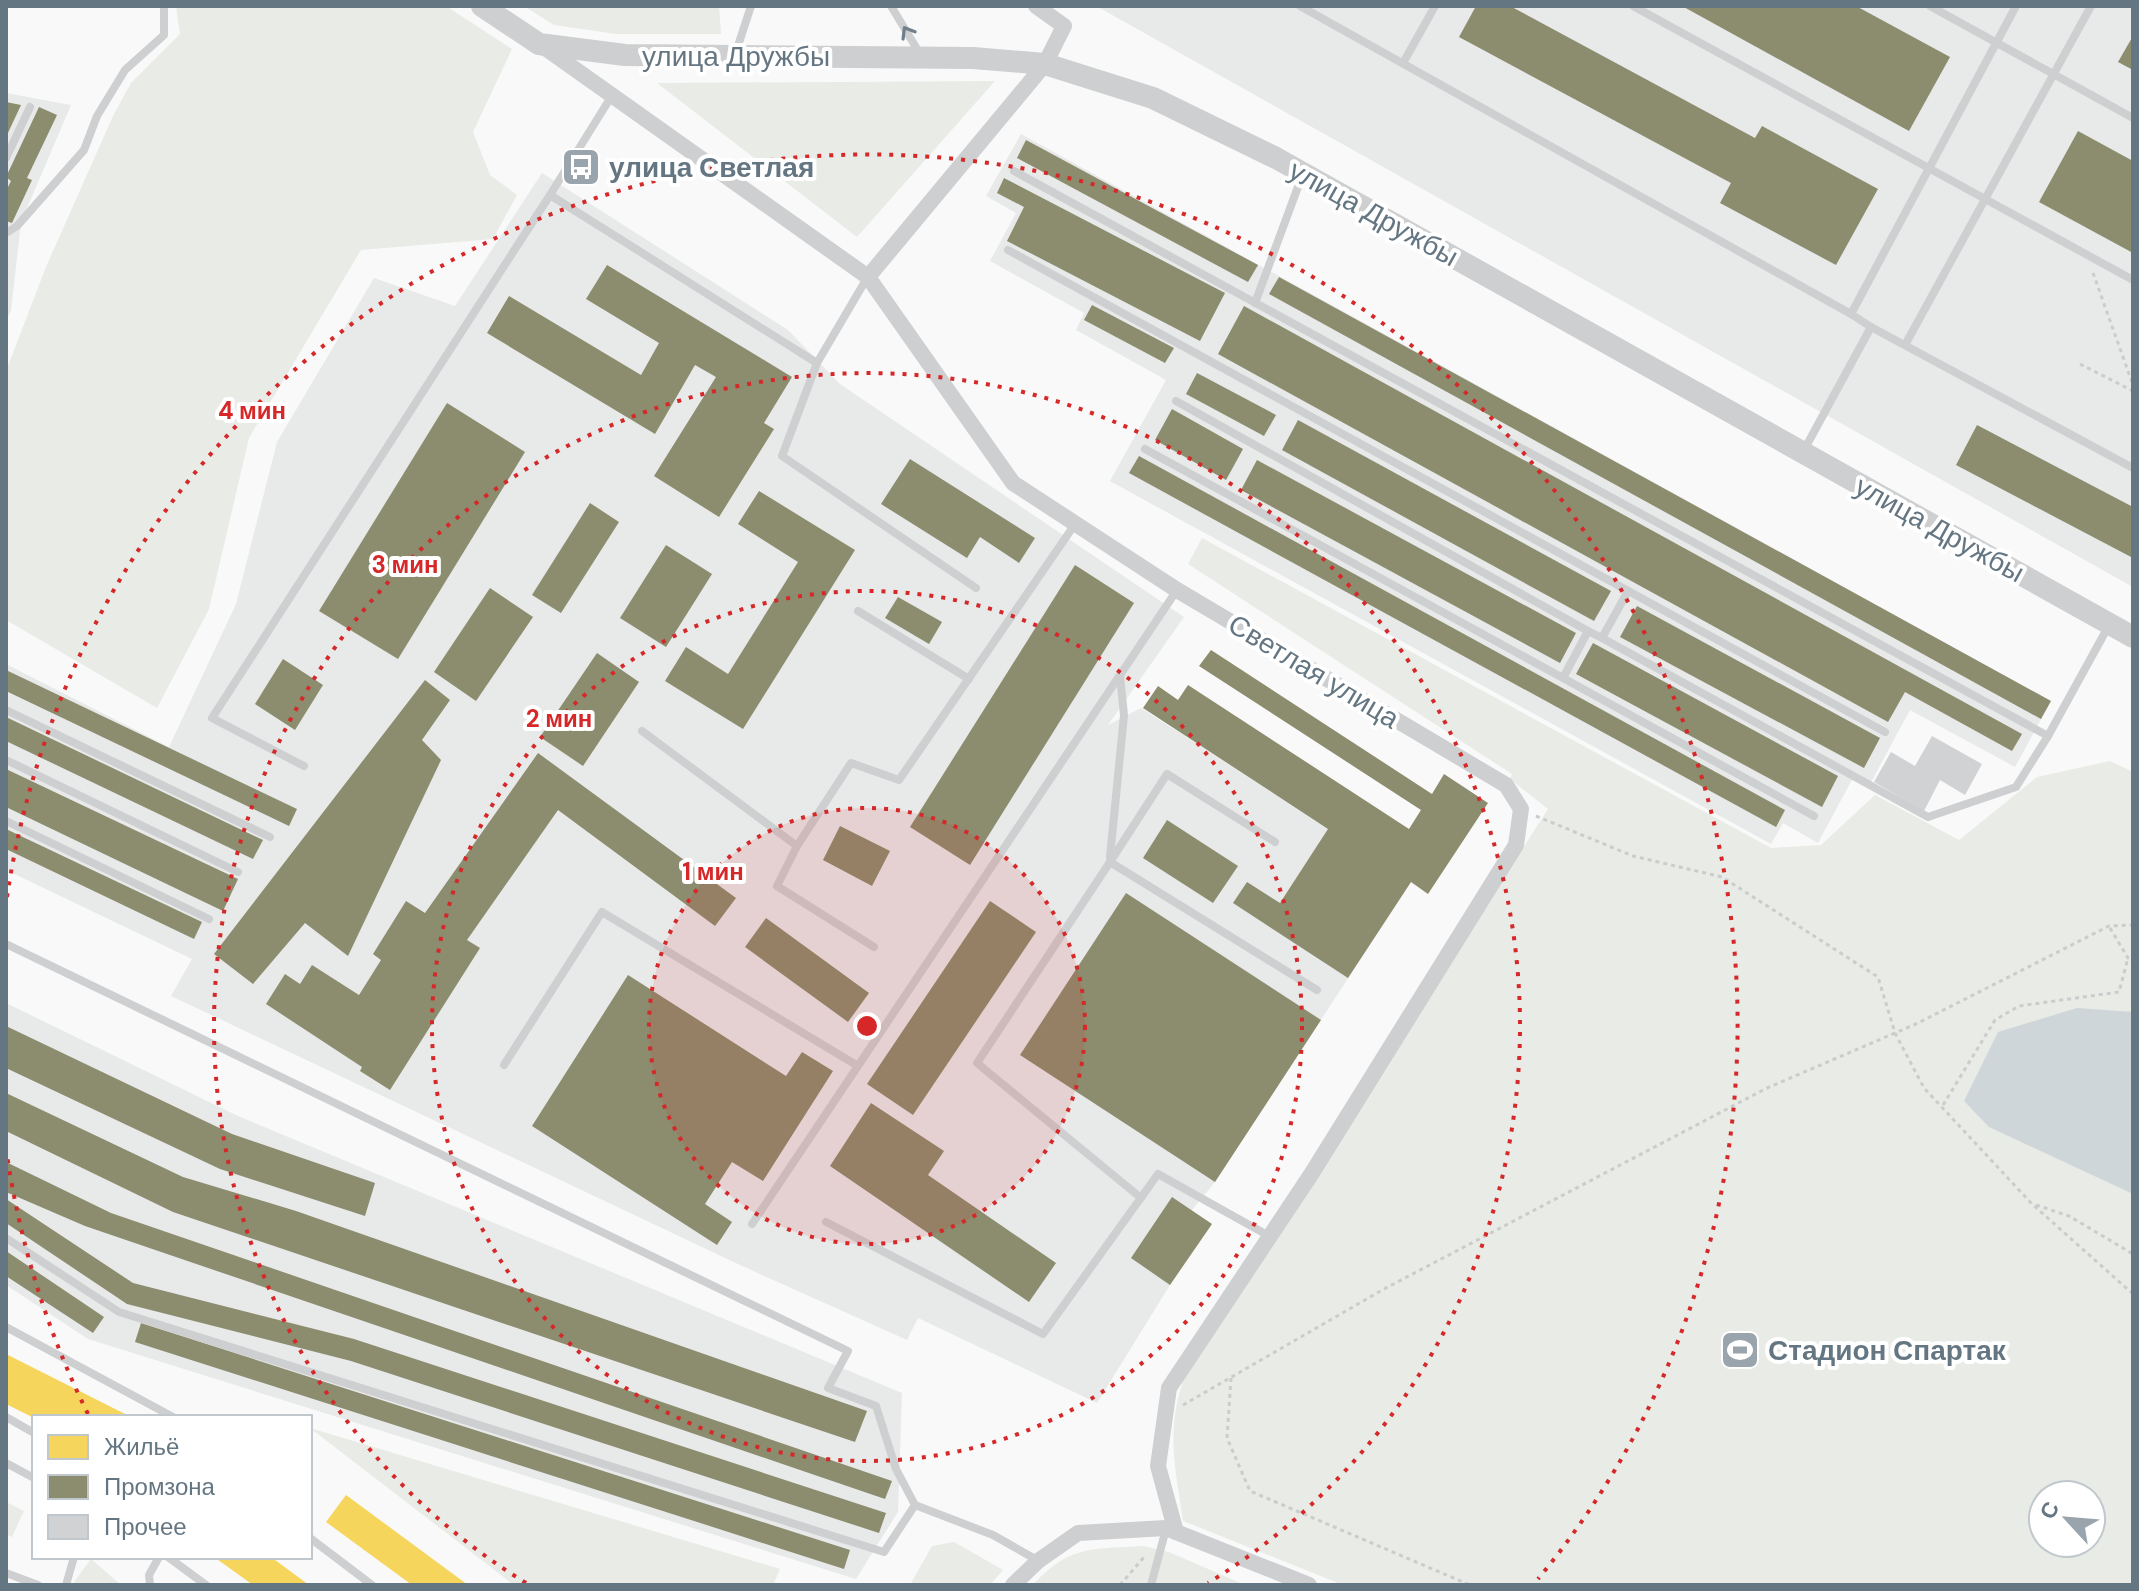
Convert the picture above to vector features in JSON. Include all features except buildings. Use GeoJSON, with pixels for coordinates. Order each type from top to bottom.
{"type":"FeatureCollection","features":[{"type":"Feature","properties":{"kind":"street","name":"Светлая улица"},"geometry":{"type":"LineString","coordinates":[[482,6],[868,277],[1013,483],[1177,590],[1506,785],[1521,809]]}},
{"type":"Feature","properties":{"kind":"street"},"geometry":{"type":"LineString","coordinates":[[868,277],[1045,64],[1064,26],[1036,6]]}},
{"type":"Feature","properties":{"kind":"street","name":"улица Дружбы"},"geometry":{"type":"LineString","coordinates":[[539,44],[625,55],[922,58],[1045,64],[1153,98],[1303,173],[2133,637]]}},
{"type":"Feature","properties":{"kind":"street"},"geometry":{"type":"LineString","coordinates":[[1168,1534],[1158,1466],[1169,1388],[1270,1236],[1516,845],[1521,809]]}},
{"type":"Feature","properties":{"kind":"street"},"geometry":{"type":"LineString","coordinates":[[1013,1585],[1038,1561],[1078,1533],[1168,1534],[1309,1585]]}},
{"type":"Feature","properties":{"kind":"lane"},"geometry":{"type":"LineString","coordinates":[[6,233],[17,226],[84,150],[97,116],[125,70],[164,35],[164,6]]}},
{"type":"Feature","properties":{"kind":"lane"},"geometry":{"type":"LineString","coordinates":[[734,56],[751,6]]}},
{"type":"Feature","properties":{"kind":"lane"},"geometry":{"type":"LineString","coordinates":[[891,6],[922,58]]}},
{"type":"Feature","properties":{"kind":"lane"},"geometry":{"type":"LineString","coordinates":[[1300,6],[1312,9],[1871,327],[2133,468]]}},
{"type":"Feature","properties":{"kind":"lane"},"geometry":{"type":"LineString","coordinates":[[1403,63],[1435,6]]}},
{"type":"Feature","properties":{"kind":"lane"},"geometry":{"type":"LineString","coordinates":[[1633,6],[2133,280]]}},
{"type":"Feature","properties":{"kind":"lane"},"geometry":{"type":"LineString","coordinates":[[1930,6],[2133,118]]}},
{"type":"Feature","properties":{"kind":"lane"},"geometry":{"type":"LineString","coordinates":[[1851,314],[2016,6]]}},
{"type":"Feature","properties":{"kind":"lane"},"geometry":{"type":"LineString","coordinates":[[1905,345],[2091,6]]}},
{"type":"Feature","properties":{"kind":"lane"},"geometry":{"type":"LineString","coordinates":[[304,766],[212,718],[611,97]]}},
{"type":"Feature","properties":{"kind":"lane"},"geometry":{"type":"LineString","coordinates":[[6,158],[30,107]]}},
{"type":"Feature","properties":{"kind":"lane"},"geometry":{"type":"LineString","coordinates":[[1014,171],[2048,736]]}},
{"type":"Feature","properties":{"kind":"lane"},"geometry":{"type":"LineString","coordinates":[[1255,303],[1303,173]]}},
{"type":"Feature","properties":{"kind":"lane"},"geometry":{"type":"LineString","coordinates":[[550,195],[817,363]]}},
{"type":"Feature","properties":{"kind":"lane"},"geometry":{"type":"LineString","coordinates":[[1008,250],[1885,732]]}},
{"type":"Feature","properties":{"kind":"lane"},"geometry":{"type":"LineString","coordinates":[[868,277],[817,363],[782,456],[976,588]]}},
{"type":"Feature","properties":{"kind":"lane"},"geometry":{"type":"LineString","coordinates":[[1802,452],[1871,327]]}},
{"type":"Feature","properties":{"kind":"lane"},"geometry":{"type":"LineString","coordinates":[[1176,401],[1928,817],[2016,787],[2048,736],[2109,624]]}},
{"type":"Feature","properties":{"kind":"lane"},"geometry":{"type":"LineString","coordinates":[[1145,449],[1814,816]]}},
{"type":"Feature","properties":{"kind":"lane"},"geometry":{"type":"LineString","coordinates":[[874,947],[777,886],[797,846],[851,763],[899,780],[1075,523]]}},
{"type":"Feature","properties":{"kind":"lane"},"geometry":{"type":"LineString","coordinates":[[752,1224],[1177,590]]}},
{"type":"Feature","properties":{"kind":"lane"},"geometry":{"type":"LineString","coordinates":[[1602,638],[1628,591]]}},
{"type":"Feature","properties":{"kind":"lane"},"geometry":{"type":"LineString","coordinates":[[858,611],[969,679]]}},
{"type":"Feature","properties":{"kind":"lane"},"geometry":{"type":"LineString","coordinates":[[1563,678],[1588,631]]}},
{"type":"Feature","properties":{"kind":"lane"},"geometry":{"type":"LineString","coordinates":[[1110,862],[1124,715],[1120,675]]}},
{"type":"Feature","properties":{"kind":"lane"},"geometry":{"type":"LineString","coordinates":[[6,710],[270,837]]}},
{"type":"Feature","properties":{"kind":"lane"},"geometry":{"type":"LineString","coordinates":[[642,731],[797,846]]}},
{"type":"Feature","properties":{"kind":"lane"},"geometry":{"type":"LineString","coordinates":[[6,760],[238,872]]}},
{"type":"Feature","properties":{"kind":"lane"},"geometry":{"type":"LineString","coordinates":[[1141,1198],[977,1063],[1167,774],[1275,842]]}},
{"type":"Feature","properties":{"kind":"lane"},"geometry":{"type":"LineString","coordinates":[[6,821],[209,919]]}},
{"type":"Feature","properties":{"kind":"lane"},"geometry":{"type":"LineString","coordinates":[[1110,862],[1317,990]]}},
{"type":"Feature","properties":{"kind":"lane"},"geometry":{"type":"LineString","coordinates":[[504,1065],[602,912],[858,1066]]}},
{"type":"Feature","properties":{"kind":"lane"},"geometry":{"type":"LineString","coordinates":[[6,944],[848,1351],[828,1388],[876,1406],[896,1469],[915,1505],[993,1535],[1038,1561]]}},
{"type":"Feature","properties":{"kind":"lane"},"geometry":{"type":"LineString","coordinates":[[826,1222],[1043,1334],[1158,1174],[1270,1236]]}},
{"type":"Feature","properties":{"kind":"lane"},"geometry":{"type":"LineString","coordinates":[[6,1238],[119,1312],[884,1552],[915,1505]]}},
{"type":"Feature","properties":{"kind":"lane"},"geometry":{"type":"LineString","coordinates":[[6,1327],[154,1413]]}},
{"type":"Feature","properties":{"kind":"lane"},"geometry":{"type":"LineString","coordinates":[[6,1417],[32,1432]]}},
{"type":"Feature","properties":{"kind":"lane"},"geometry":{"type":"LineString","coordinates":[[6,1463],[32,1477]]}},
{"type":"Feature","properties":{"kind":"lane"},"geometry":{"type":"LineString","coordinates":[[1151,1585],[1168,1534]]}},
{"type":"Feature","properties":{"kind":"lane"},"geometry":{"type":"LineString","coordinates":[[312,1540],[372,1585]]}},
{"type":"Feature","properties":{"kind":"lane"},"geometry":{"type":"LineString","coordinates":[[66,1585],[73,1559]]}},
{"type":"Feature","properties":{"kind":"lane"},"geometry":{"type":"LineString","coordinates":[[150,1585],[149,1575],[158,1559]]}},
{"type":"Feature","properties":{"kind":"lane"},"geometry":{"type":"LineString","coordinates":[[171,1559],[206,1585]]}},
{"type":"Feature","properties":{"kind":"lane"},"geometry":{"type":"LineString","coordinates":[[6,1573],[38,1585]]}},
{"type":"Feature","properties":{"kind":"path"},"geometry":{"type":"LineString","coordinates":[[2087,255],[2133,385]]}},
{"type":"Feature","properties":{"kind":"path"},"geometry":{"type":"LineString","coordinates":[[2080,364],[2133,391]]}},
{"type":"Feature","properties":{"kind":"path"},"geometry":{"type":"LineString","coordinates":[[1521,809],[1633,856],[1722,877],[1878,977],[1895,1033],[1924,1088],[2032,1204],[2133,1294]]}},
{"type":"Feature","properties":{"kind":"path"},"geometry":{"type":"LineString","coordinates":[[1166,1415],[1384,1289],[1767,1088],[1895,1033],[2109,926],[2133,925]]}},
{"type":"Feature","properties":{"kind":"path"},"geometry":{"type":"LineString","coordinates":[[1942,1107],[1995,1020],[2019,1006],[2119,992],[2130,959],[2109,926]]}},
{"type":"Feature","properties":{"kind":"path"},"geometry":{"type":"LineString","coordinates":[[2032,1204],[2069,1216],[2133,1254]]}},
{"type":"Feature","properties":{"kind":"path"},"geometry":{"type":"LineString","coordinates":[[1231,1377],[1227,1438],[1250,1491],[1470,1585]]}},
{"type":"Feature","properties":{"kind":"path"},"geometry":{"type":"LineString","coordinates":[[1120,1585],[1152,1547],[1168,1534]]}},
{"type":"Feature","properties":{"kind":"shaded area"},"geometry":{"type":"Polygon","coordinates":[[[176,6],[446,6],[512,49],[473,132],[490,175],[517,195],[493,239],[361,250],[249,438],[209,609],[157,708],[6,620],[6,371],[46,267],[113,116],[131,83],[180,34],[176,6]]]}},
{"type":"Feature","properties":{"kind":"shaded area"},"geometry":{"type":"Polygon","coordinates":[[[524,6],[719,6],[721,34],[616,34],[554,25],[524,6]]]}},
{"type":"Feature","properties":{"kind":"shaded area"},"geometry":{"type":"Polygon","coordinates":[[[1096,6],[2133,6],[2133,587],[1096,6]]]}},
{"type":"Feature","properties":{"kind":"shaded area"},"geometry":{"type":"Polygon","coordinates":[[[995,81],[857,237],[657,83],[995,81]]]}},
{"type":"Feature","properties":{"kind":"shaded area"},"geometry":{"type":"Polygon","coordinates":[[[6,93],[71,105],[21,222],[11,311],[6,320],[6,93]]]}},
{"type":"Feature","properties":{"kind":"shaded area"},"geometry":{"type":"Polygon","coordinates":[[[1021,134],[2051,701],[2015,767],[1910,710],[1870,784],[1854,776],[1818,843],[1783,823],[1771,844],[1110,481],[1166,380],[1076,330],[1084,313],[990,261],[1016,213],[986,196],[1021,134]]]}},
{"type":"Feature","properties":{"kind":"shaded area"},"geometry":{"type":"Polygon","coordinates":[[[542,173],[788,330],[840,384],[1184,617],[1108,725],[1141,708],[1411,882],[1215,1182],[1192,1210],[1170,1285],[1097,1403],[918,1318],[907,1340],[740,1265],[171,996],[192,959],[6,870],[6,664],[169,747],[236,604],[277,442],[374,278],[455,306],[542,173]]]}},
{"type":"Feature","properties":{"kind":"shaded area"},"geometry":{"type":"Polygon","coordinates":[[[1202,538],[1771,848],[1821,845],[1875,795],[1959,840],[2037,777],[2110,761],[2133,772],[2133,1585],[1343,1585],[1183,1521],[1174,1426],[1176,1407],[1188,1367],[1548,809],[1510,779],[1512,774],[1188,564],[1202,538]]]}},
{"type":"Feature","properties":{"kind":"shaded area"},"geometry":{"type":"Polygon","coordinates":[[[6,1003],[238,1116],[902,1393],[898,1512],[856,1579],[88,1339],[6,1285],[6,1003]]]}},
{"type":"Feature","properties":{"kind":"shaded area"},"geometry":{"type":"Polygon","coordinates":[[[2077,1008],[2133,1012],[2133,1194],[1989,1127],[1964,1101],[1998,1032],[2077,1008]]]}},
{"type":"Feature","properties":{"kind":"shaded area"},"geometry":{"type":"Polygon","coordinates":[[[312,1429],[780,1569],[773,1585],[514,1585],[312,1429]]]}},
{"type":"Feature","properties":{"kind":"shaded area"},"geometry":{"type":"Polygon","coordinates":[[[6,1502],[24,1511],[12,1537],[6,1534],[6,1502]]]}},
{"type":"Feature","properties":{"kind":"shaded area"},"geometry":{"type":"Polygon","coordinates":[[[954,1542],[1003,1570],[990,1585],[910,1585],[932,1546],[954,1542]]]}},
{"type":"Feature","properties":{"kind":"shaded area"},"geometry":{"type":"Polygon","coordinates":[[[1143,1546],[1169,1552],[1245,1585],[1033,1585],[1058,1562],[1071,1556],[1096,1549],[1143,1546]]]}},
{"type":"Feature","properties":{"kind":"shaded area"},"geometry":{"type":"Polygon","coordinates":[[[91,1559],[121,1585],[76,1585],[74,1582],[91,1559]]]}},
{"type":"Feature","properties":{"kind":"place","name":"улица Светлая"},"geometry":{"type":"Point","coordinates":[581,167]}},
{"type":"Feature","properties":{"kind":"place","name":"Стадион Спартак"},"geometry":{"type":"Point","coordinates":[1740,1350]}}]}
